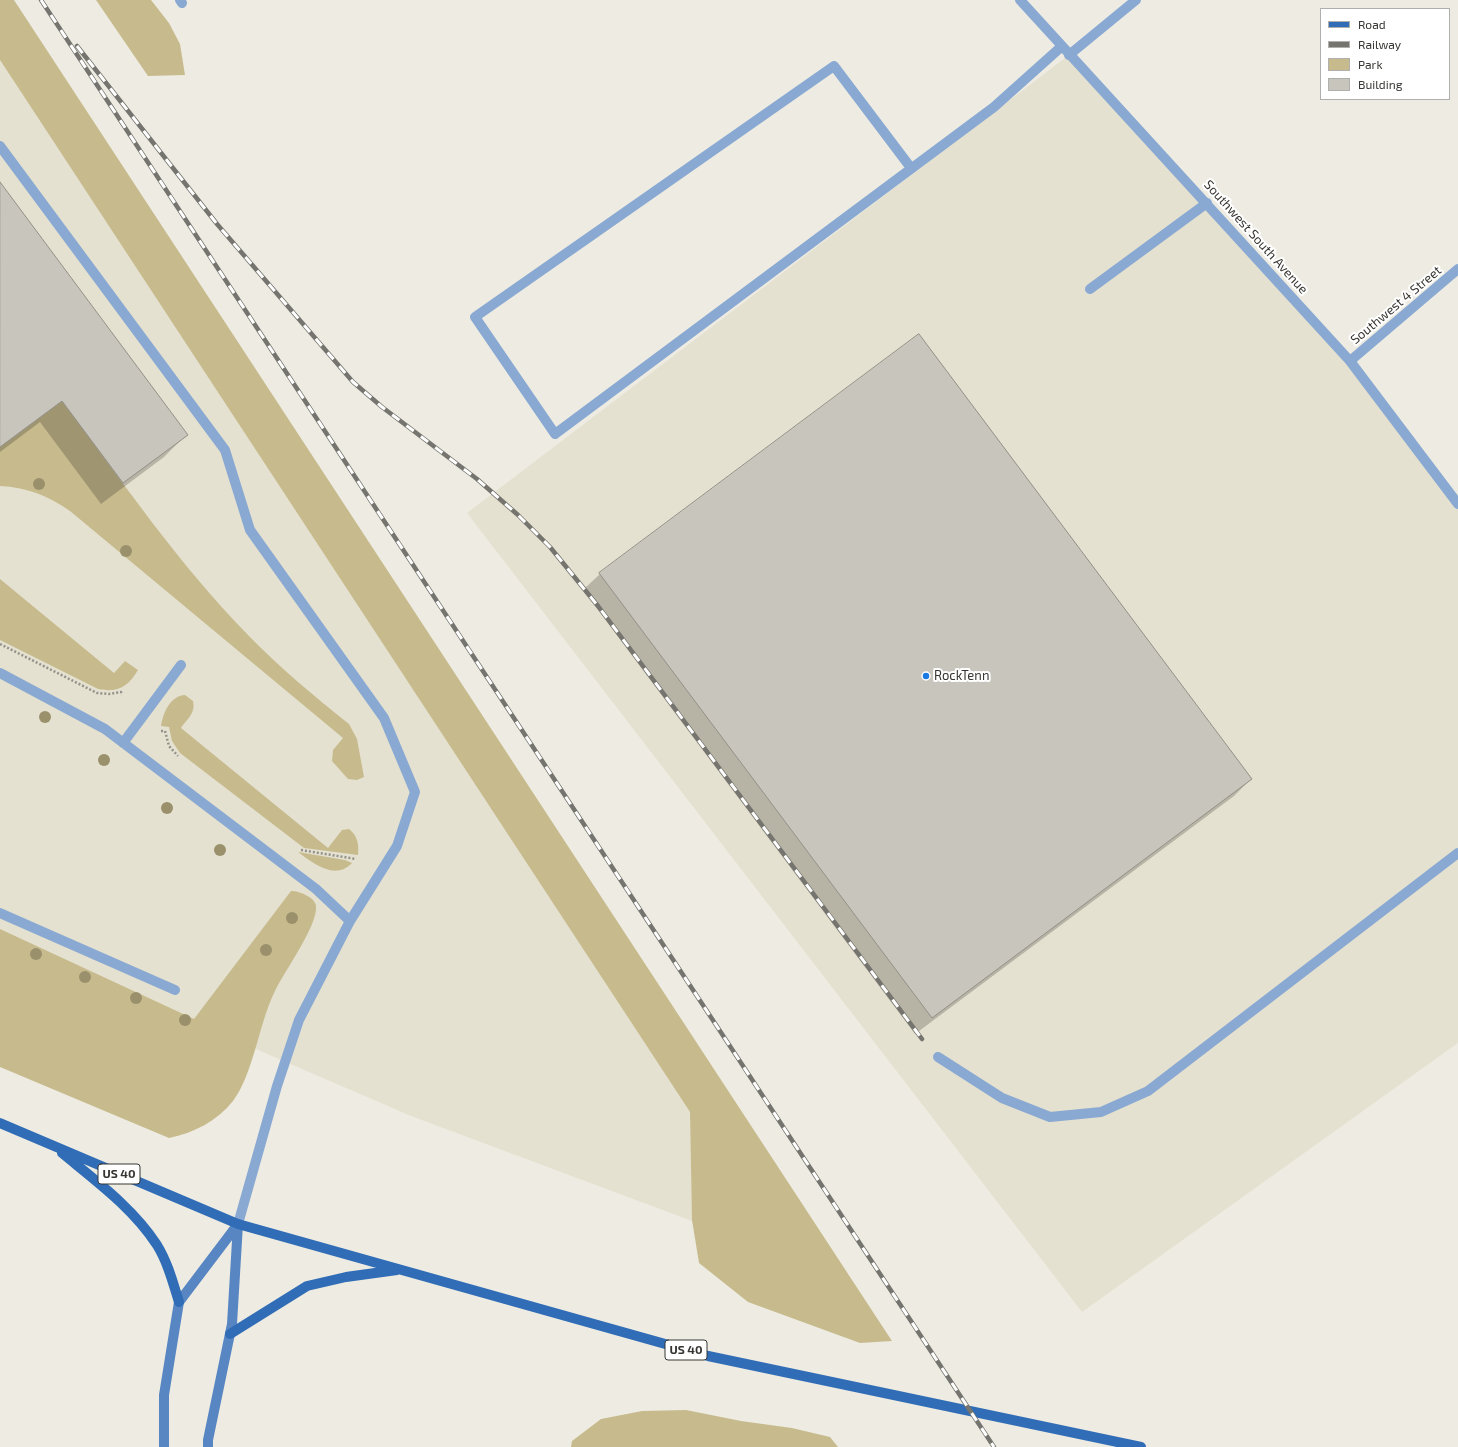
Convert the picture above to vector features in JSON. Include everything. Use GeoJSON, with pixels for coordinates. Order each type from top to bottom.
{"type":"FeatureCollection","features":[{"type":"Feature","properties":{"kind":"main road","name":"US 40"},"geometry":{"type":"LineString","coordinates":[[0,1124],[238,1224],[708,1356],[1141,1447]]}},
{"type":"Feature","properties":{"kind":"main road"},"geometry":{"type":"LineString","coordinates":[[53,1146],[123,1204],[157,1245],[169,1269],[179,1302],[164,1394],[164,1447]]}},
{"type":"Feature","properties":{"kind":"main road"},"geometry":{"type":"LineString","coordinates":[[179,1302],[238,1224]]}},
{"type":"Feature","properties":{"kind":"main road"},"geometry":{"type":"LineString","coordinates":[[208,1447],[208,1440],[230,1334],[238,1224]]}},
{"type":"Feature","properties":{"kind":"main road"},"geometry":{"type":"LineString","coordinates":[[230,1334],[307,1286],[346,1278],[401,1270]]}},
{"type":"Feature","properties":{"kind":"street","name":"Southwest South Avenue"},"geometry":{"type":"LineString","coordinates":[[1020,0],[1061,47],[1207,203],[1350,361],[1458,504]]}},
{"type":"Feature","properties":{"kind":"street"},"geometry":{"type":"LineString","coordinates":[[1069,55],[1136,0]]}},
{"type":"Feature","properties":{"kind":"street"},"geometry":{"type":"LineString","coordinates":[[910,168],[834,66],[476,317],[555,434],[910,168],[994,107],[1061,47]]}},
{"type":"Feature","properties":{"kind":"street"},"geometry":{"type":"LineString","coordinates":[[0,146],[225,450],[250,530],[384,718],[415,792],[396,846],[350,921],[298,1020],[277,1086],[238,1224]]}},
{"type":"Feature","properties":{"kind":"street"},"geometry":{"type":"LineString","coordinates":[[1090,289],[1207,203]]}},
{"type":"Feature","properties":{"kind":"street","name":"Southwest 4 Street"},"geometry":{"type":"LineString","coordinates":[[1350,361],[1458,269]]}},
{"type":"Feature","properties":{"kind":"street"},"geometry":{"type":"LineString","coordinates":[[123,743],[181,666]]}},
{"type":"Feature","properties":{"kind":"street"},"geometry":{"type":"LineString","coordinates":[[0,673],[105,729],[316,889],[350,921]]}},
{"type":"Feature","properties":{"kind":"street"},"geometry":{"type":"LineString","coordinates":[[938,1057],[1002,1098],[1050,1117],[1101,1112],[1148,1090],[1458,853]]}},
{"type":"Feature","properties":{"kind":"street"},"geometry":{"type":"LineString","coordinates":[[0,913],[175,990]]}},
{"type":"Feature","properties":{"kind":"path"},"geometry":{"type":"LineString","coordinates":[[0,644],[97,692],[109,694],[121,692],[122,695]]}},
{"type":"Feature","properties":{"kind":"path"},"geometry":{"type":"LineString","coordinates":[[161,730],[165,731],[169,746],[184,760]]}},
{"type":"Feature","properties":{"kind":"path"},"geometry":{"type":"LineString","coordinates":[[298,849],[356,859]]}},
{"type":"Feature","properties":{"kind":"shaded area"},"geometry":{"type":"Polygon","coordinates":[[[1069,55],[1350,361],[1458,504],[1458,1043],[1082,1312],[467,513],[1069,55]]]}},
{"type":"Feature","properties":{"kind":"shaded area"},"geometry":{"type":"Polygon","coordinates":[[[0,60],[783,1255],[411,1116],[165,1010],[0,935],[0,60]]]}},
{"type":"Feature","properties":{"kind":"green space"},"geometry":{"type":"Polygon","coordinates":[[[0,0],[14,0],[892,1341],[860,1343],[748,1302],[699,1263],[692,1220],[690,1112],[0,60],[0,0]]]}},
{"type":"Feature","properties":{"kind":"green space"},"geometry":{"type":"Polygon","coordinates":[[[96,0],[151,0],[169,23],[180,44],[185,75],[148,76],[96,0]]]}},
{"type":"Feature","properties":{"kind":"green space"},"geometry":{"type":"Polygon","coordinates":[[[62,401],[175,552],[223,609],[273,659],[349,724],[357,739],[364,777],[357,780],[348,779],[332,761],[333,750],[343,738],[70,511],[37,493],[19,488],[0,486],[0,447],[62,401]]]}},
{"type":"Feature","properties":{"kind":"green space"},"geometry":{"type":"Polygon","coordinates":[[[0,579],[114,673],[125,661],[138,670],[134,676],[126,685],[116,689],[98,689],[0,640],[0,579]]]}},
{"type":"Feature","properties":{"kind":"green space"},"geometry":{"type":"Polygon","coordinates":[[[185,695],[193,701],[194,705],[190,716],[181,728],[328,848],[342,830],[349,829],[357,841],[358,855],[304,848],[180,753],[172,741],[169,727],[161,726],[163,716],[171,702],[175,698],[185,695]]]}},
{"type":"Feature","properties":{"kind":"green space"},"geometry":{"type":"Polygon","coordinates":[[[298,852],[345,860],[352,863],[345,868],[331,870],[317,865],[298,852]]]}},
{"type":"Feature","properties":{"kind":"green space"},"geometry":{"type":"Polygon","coordinates":[[[291,891],[310,897],[315,903],[315,915],[312,925],[274,993],[264,1019],[251,1064],[240,1090],[233,1101],[220,1115],[204,1125],[187,1133],[169,1138],[0,1067],[0,929],[194,1019],[291,891]]]}},
{"type":"Feature","properties":{"kind":"green space"},"geometry":{"type":"Polygon","coordinates":[[[686,1410],[741,1421],[792,1428],[830,1437],[838,1447],[571,1447],[572,1441],[601,1419],[642,1411],[686,1410]]]}},
{"type":"Feature","properties":{"kind":"building"},"geometry":{"type":"Polygon","coordinates":[[[0,182],[188,435],[123,483],[62,401],[0,447],[0,182]]]}},
{"type":"Feature","properties":{"kind":"building","name":"RockTenn"},"geometry":{"type":"Polygon","coordinates":[[[919,334],[1252,779],[932,1018],[599,573],[919,334]]]}},
{"type":"Feature","properties":{"kind":"railway"},"geometry":{"type":"LineString","coordinates":[[41,0],[994,1447]]}},
{"type":"Feature","properties":{"kind":"railway"},"geometry":{"type":"LineString","coordinates":[[77,46],[217,224],[353,382],[382,407],[477,479],[518,515],[550,547],[598,606],[922,1039]]}},
{"type":"Feature","properties":{"kind":"place","name":"RockTenn"},"geometry":{"type":"Point","coordinates":[926,676]}}]}
